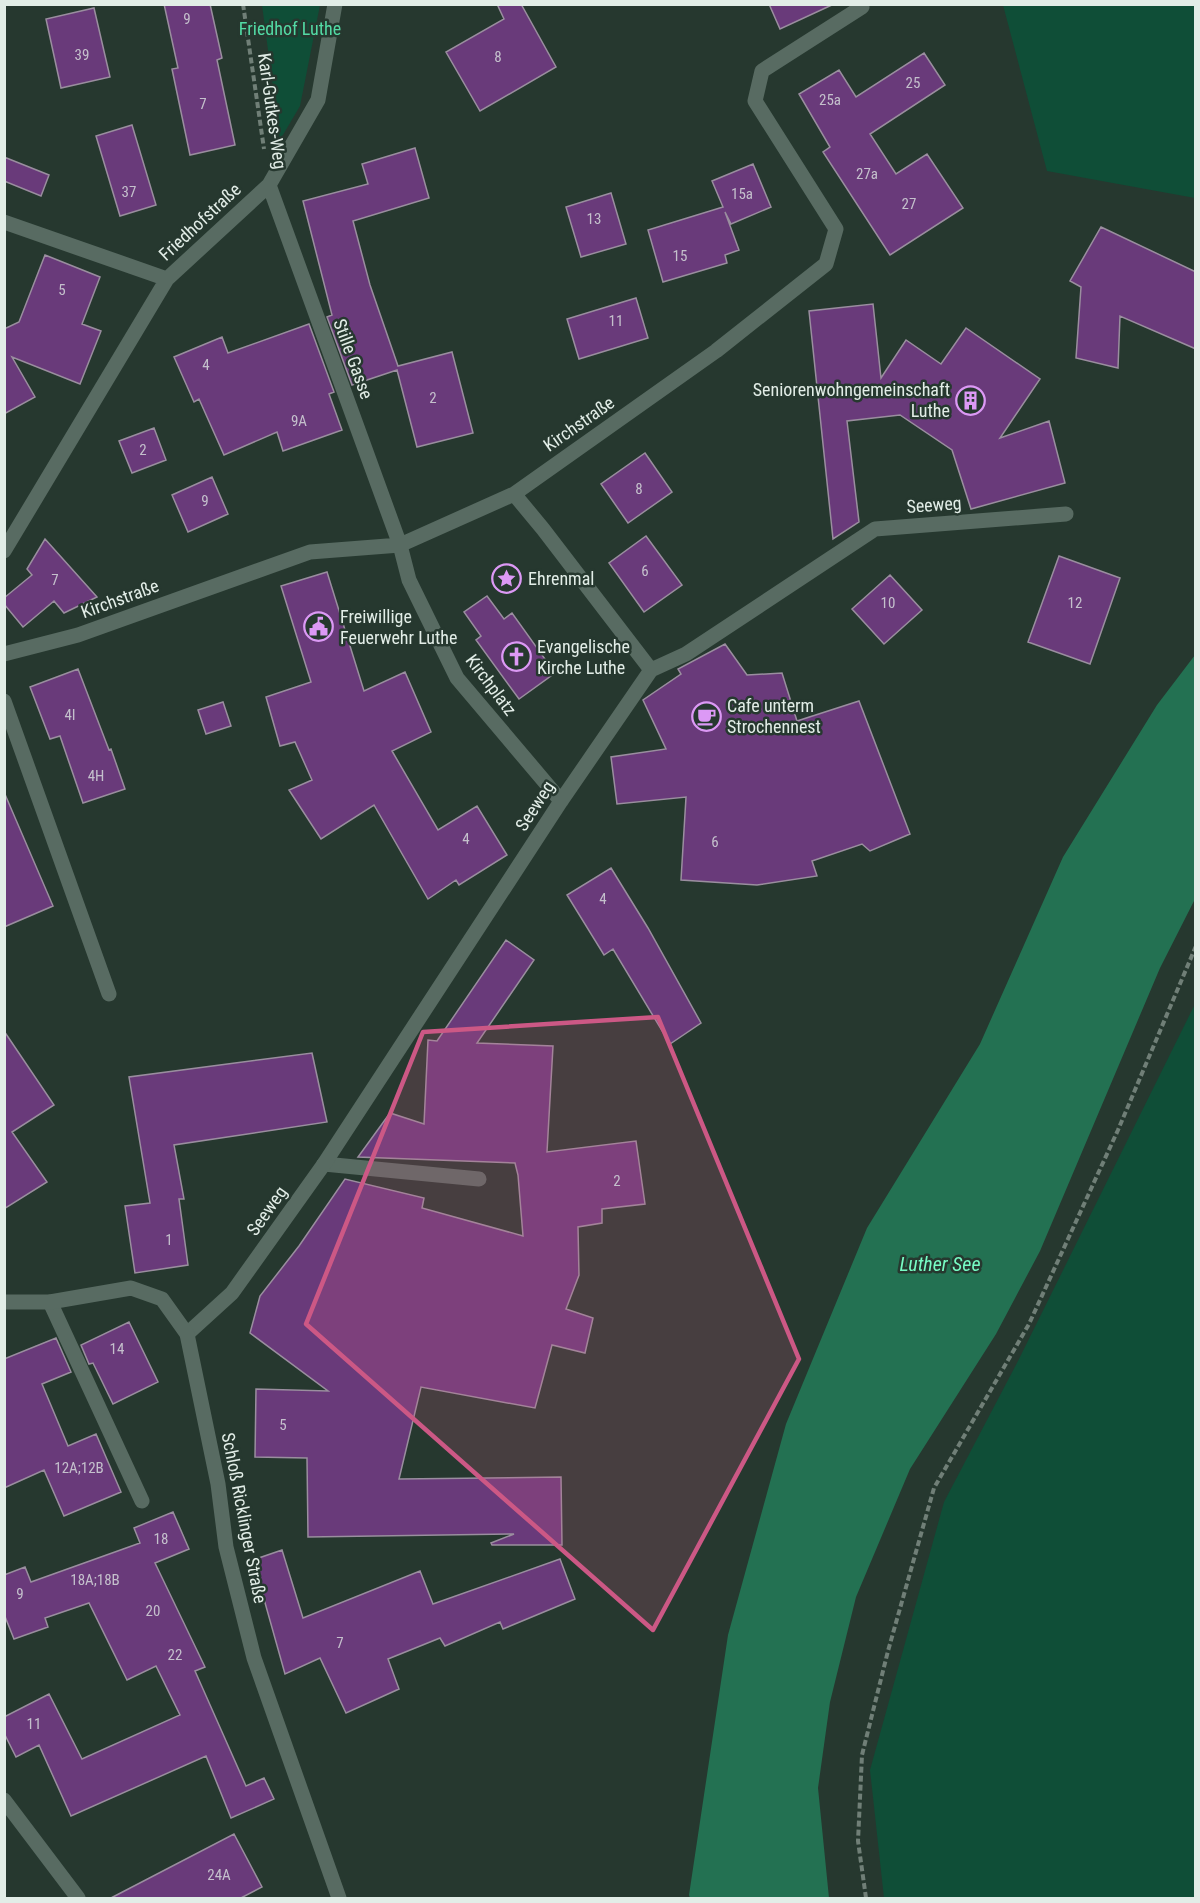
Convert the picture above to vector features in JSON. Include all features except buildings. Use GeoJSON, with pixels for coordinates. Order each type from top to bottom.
{"type":"FeatureCollection","features":[{"type":"Feature","properties":{"kind":"street","name":"Friedhofstraße"},"geometry":{"type":"LineString","coordinates":[[4,551],[167,279],[269,185],[318,99],[335,4]]}},
{"type":"Feature","properties":{"kind":"street","name":"Kirchstraße"},"geometry":{"type":"LineString","coordinates":[[4,654],[78,635],[310,552],[400,545],[514,494],[716,351],[826,264],[836,229],[755,101],[762,71],[862,7]]}},
{"type":"Feature","properties":{"kind":"street","name":"Stille Gasse"},"geometry":{"type":"LineString","coordinates":[[269,185],[400,545]]}},
{"type":"Feature","properties":{"kind":"street"},"geometry":{"type":"LineString","coordinates":[[4,222],[167,279]]}},
{"type":"Feature","properties":{"kind":"street"},"geometry":{"type":"LineString","coordinates":[[514,494],[651,670]]}},
{"type":"Feature","properties":{"kind":"street","name":"Seeweg"},"geometry":{"type":"LineString","coordinates":[[187,1334],[232,1293],[324,1164],[561,801],[651,670],[686,654],[874,529],[1066,514]]}},
{"type":"Feature","properties":{"kind":"street","name":"Kirchplatz"},"geometry":{"type":"LineString","coordinates":[[400,545],[409,580],[457,678],[561,801]]}},
{"type":"Feature","properties":{"kind":"street"},"geometry":{"type":"LineString","coordinates":[[4,701],[109,994]]}},
{"type":"Feature","properties":{"kind":"street"},"geometry":{"type":"LineString","coordinates":[[324,1164],[479,1179]]}},
{"type":"Feature","properties":{"kind":"street","name":"Schloß Ricklinger Straße"},"geometry":{"type":"LineString","coordinates":[[4,1302],[50,1302],[131,1288],[162,1299],[187,1334],[218,1484],[226,1546],[254,1658],[339,1899]]}},
{"type":"Feature","properties":{"kind":"street"},"geometry":{"type":"LineString","coordinates":[[50,1302],[142,1501]]}},
{"type":"Feature","properties":{"kind":"street"},"geometry":{"type":"LineString","coordinates":[[4,1800],[78,1899]]}},
{"type":"Feature","properties":{"kind":"path","name":"Karl-Gutkes-Weg"},"geometry":{"type":"LineString","coordinates":[[243,4],[269,185]]}},
{"type":"Feature","properties":{"kind":"path"},"geometry":{"type":"LineString","coordinates":[[866,1899],[858,1841],[862,1755],[888,1651],[934,1488],[1029,1324],[1118,1130],[1196,946]]}},
{"type":"Feature","properties":{"kind":"highlighted area"},"geometry":{"type":"Polygon","coordinates":[[[658,1017],[799,1359],[653,1630],[306,1324],[423,1032],[658,1017]]]}},
{"type":"Feature","properties":{"kind":"green space","name":"Friedhof Luthe"},"geometry":{"type":"Polygon","coordinates":[[[262,5],[320,5],[300,106],[280,140],[262,5]]]}},
{"type":"Feature","properties":{"kind":"green space"},"geometry":{"type":"Polygon","coordinates":[[[1003,5],[1195,5],[1195,198],[1047,171],[1003,5]]]}},
{"type":"Feature","properties":{"kind":"green space"},"geometry":{"type":"Polygon","coordinates":[[[1195,1004],[1195,1898],[884,1898],[870,1770],[944,1502],[1019,1359],[1195,1004]]]}},
{"type":"Feature","properties":{"kind":"water","name":"Luther See"},"geometry":{"type":"Polygon","coordinates":[[[1195,655],[1195,899],[1160,968],[1040,1251],[996,1334],[910,1469],[856,1597],[830,1702],[818,1788],[829,1898],[690,1898],[728,1635],[786,1424],[867,1228],[980,1044],[1063,857],[1157,705],[1195,655]]]}},
{"type":"Feature","properties":{"kind":"place","name":"Seniorenwohngemeinschaft Luthe"},"geometry":{"type":"Point","coordinates":[971,400]}},
{"type":"Feature","properties":{"kind":"place","name":"Ehrenmal"},"geometry":{"type":"Point","coordinates":[507,579]}},
{"type":"Feature","properties":{"kind":"place","name":"Freiwillige Feuerwehr Luthe"},"geometry":{"type":"Point","coordinates":[319,627]}},
{"type":"Feature","properties":{"kind":"place","name":"Evangelische Kirche Luthe"},"geometry":{"type":"Point","coordinates":[516,657]}},
{"type":"Feature","properties":{"kind":"place","name":"Cafe unterm Strochennest"},"geometry":{"type":"Point","coordinates":[706,716]}}]}
